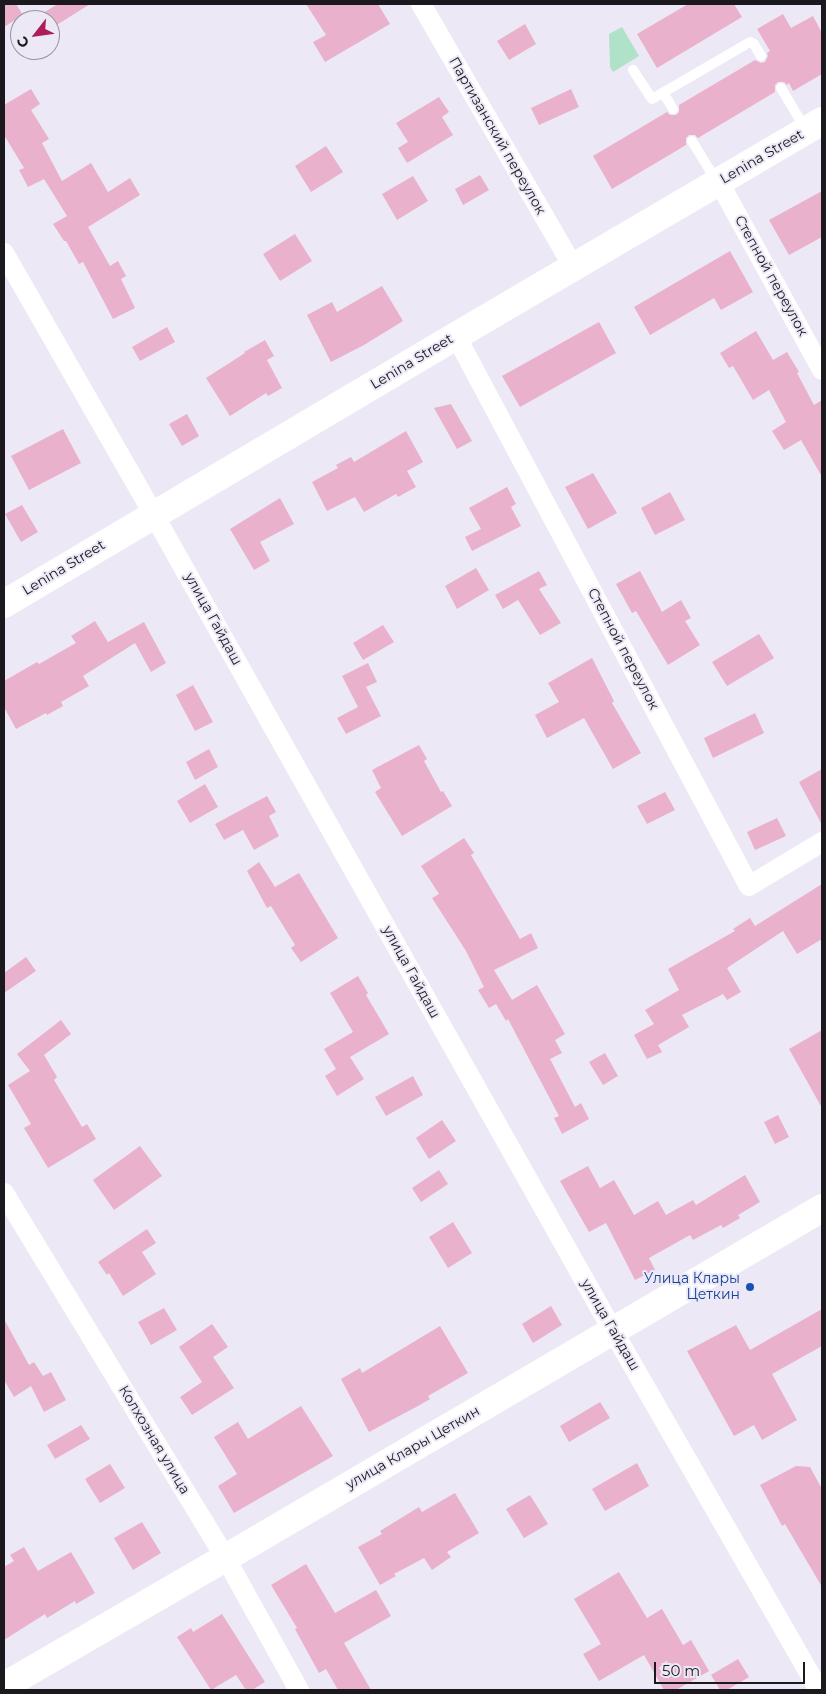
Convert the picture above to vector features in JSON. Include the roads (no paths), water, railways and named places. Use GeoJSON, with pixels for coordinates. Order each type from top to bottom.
{"type":"FeatureCollection","features":[{"type":"Feature","properties":{"kind":"main road","name":"Lenina Street"},"geometry":{"type":"LineString","coordinates":[[4,604],[814,126]]}},
{"type":"Feature","properties":{"kind":"main road","name":"улица Клары Цеткин"},"geometry":{"type":"LineString","coordinates":[[4,1686],[822,1208]]}},
{"type":"Feature","properties":{"kind":"street","name":"Партизанский переулок"},"geometry":{"type":"LineString","coordinates":[[421,4],[574,268]]}},
{"type":"Feature","properties":{"kind":"street","name":"Степной переулок"},"geometry":{"type":"LineString","coordinates":[[718,182],[822,370]]}},
{"type":"Feature","properties":{"kind":"street","name":"улица Гайдаш"},"geometry":{"type":"LineString","coordinates":[[4,253],[154,514],[613,1331],[819,1690]]}},
{"type":"Feature","properties":{"kind":"street","name":"Степной переулок"},"geometry":{"type":"LineString","coordinates":[[456,336],[749,886],[822,842]]}},
{"type":"Feature","properties":{"kind":"street","name":"Колхозная улица"},"geometry":{"type":"LineString","coordinates":[[4,1193],[225,1557],[299,1690]]}},
{"type":"Feature","properties":{"kind":"lane"},"geometry":{"type":"LineString","coordinates":[[633,70],[652,100],[750,42],[754,44],[761,56]]}},
{"type":"Feature","properties":{"kind":"lane"},"geometry":{"type":"LineString","coordinates":[[781,88],[814,126]]}},
{"type":"Feature","properties":{"kind":"lane"},"geometry":{"type":"LineString","coordinates":[[664,94],[673,109]]}},
{"type":"Feature","properties":{"kind":"lane"},"geometry":{"type":"LineString","coordinates":[[692,141],[718,182]]}},
{"type":"Feature","properties":{"kind":"place","name":"Улица Клары Цеткин"},"geometry":{"type":"Point","coordinates":[750,1287]}}]}
